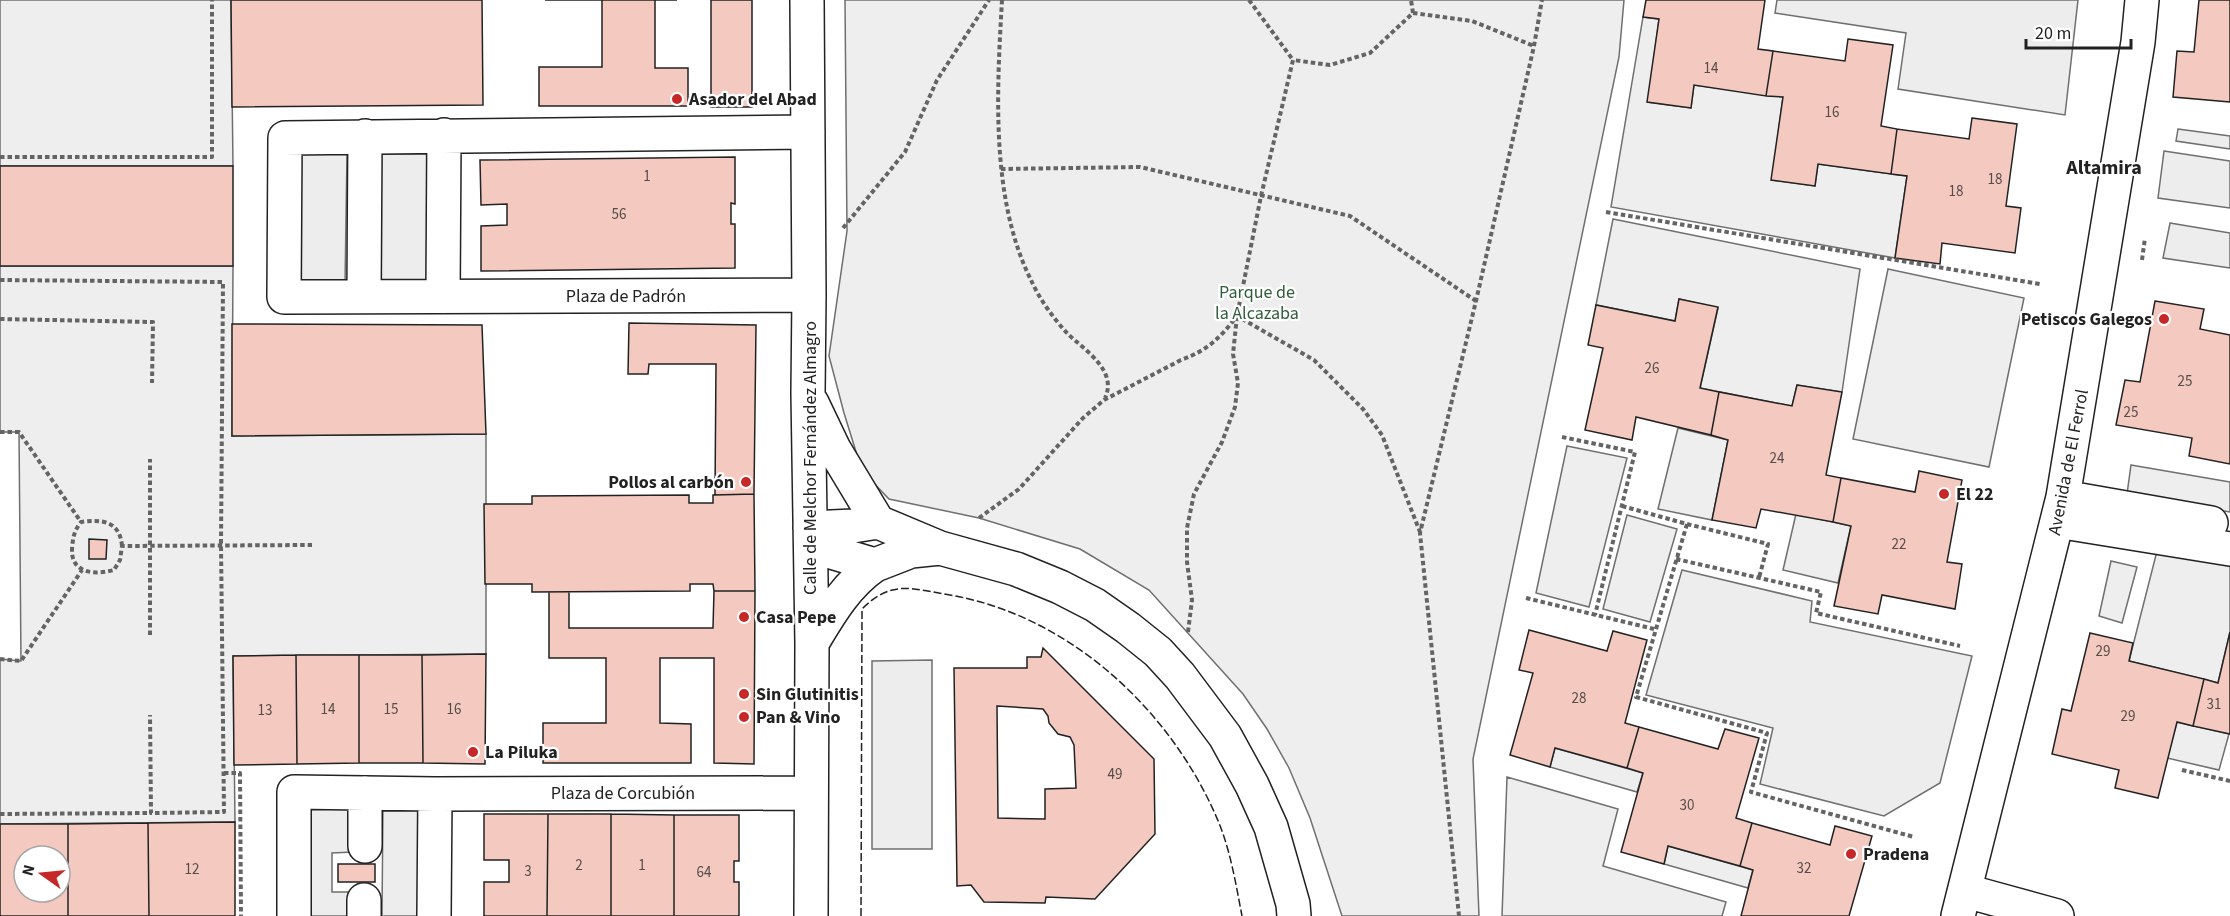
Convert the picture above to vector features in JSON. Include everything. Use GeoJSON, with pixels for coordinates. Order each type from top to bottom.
{"type":"FeatureCollection","features":[{"type":"Feature","properties":{"kind":"street","name":"Calle de Melchor Fernández Almagro"},"geometry":{"type":"LineString","coordinates":[[807,0],[808,393],[812,643],[811,916]]}},
{"type":"Feature","properties":{"kind":"street","name":"Avenida de El Ferrol"},"geometry":{"type":"LineString","coordinates":[[1962,903],[2060,509],[2138,42],[2142,0]]}},
{"type":"Feature","properties":{"kind":"street","name":"Plaza de Padrón"},"geometry":{"type":"LineString","coordinates":[[808,132],[285,138],[284,297],[809,295]]}},
{"type":"Feature","properties":{"kind":"street"},"geometry":{"type":"LineString","coordinates":[[443,296],[444,135]]}},
{"type":"Feature","properties":{"kind":"street"},"geometry":{"type":"LineString","coordinates":[[364,296],[365,136]]}},
{"type":"Feature","properties":{"kind":"street"},"geometry":{"type":"LineString","coordinates":[[808,393],[834,449],[878,522]]}},
{"type":"Feature","properties":{"kind":"street"},"geometry":{"type":"LineString","coordinates":[[2060,509],[2230,527]]}},
{"type":"Feature","properties":{"kind":"street"},"geometry":{"type":"LineString","coordinates":[[2060,509],[2230,549]]}},
{"type":"Feature","properties":{"kind":"street"},"geometry":{"type":"LineString","coordinates":[[811,537],[878,522],[940,548],[1016,569],[1060,587],[1095,605],[1158,652],[1180,676],[1225,736],[1252,785],[1271,827],[1293,904],[1294,916]]}},
{"type":"Feature","properties":{"kind":"street"},"geometry":{"type":"LineString","coordinates":[[811,537],[875,565]]}},
{"type":"Feature","properties":{"kind":"street"},"geometry":{"type":"LineString","coordinates":[[812,643],[839,598],[864,573],[875,565],[911,551],[940,548]]}},
{"type":"Feature","properties":{"kind":"street","name":"Plaza de Corcubión"},"geometry":{"type":"LineString","coordinates":[[294,916],[294,792],[810,793]]}},
{"type":"Feature","properties":{"kind":"street"},"geometry":{"type":"LineString","coordinates":[[364,846],[366,793]]}},
{"type":"Feature","properties":{"kind":"street"},"geometry":{"type":"LineString","coordinates":[[434,916],[435,794]]}},
{"type":"Feature","properties":{"kind":"street"},"geometry":{"type":"LineString","coordinates":[[1962,903],[2057,916]]}},
{"type":"Feature","properties":{"kind":"path"},"geometry":{"type":"LineString","coordinates":[[0,157],[212,157],[212,0]]}},
{"type":"Feature","properties":{"kind":"path"},"geometry":{"type":"LineString","coordinates":[[843,229],[904,152],[937,80],[989,0]]}},
{"type":"Feature","properties":{"kind":"path"},"geometry":{"type":"LineString","coordinates":[[1002,0],[998,75],[1002,169],[1010,221],[1030,279],[1043,301],[1066,332],[1100,365],[1108,384],[1104,400]]}},
{"type":"Feature","properties":{"kind":"path"},"geometry":{"type":"LineString","coordinates":[[1249,0],[1293,60],[1330,65],[1370,52],[1413,13],[1472,21],[1534,46]]}},
{"type":"Feature","properties":{"kind":"path"},"geometry":{"type":"LineString","coordinates":[[1411,0],[1413,13]]}},
{"type":"Feature","properties":{"kind":"path"},"geometry":{"type":"LineString","coordinates":[[1420,533],[1476,301],[1534,46],[1542,0]]}},
{"type":"Feature","properties":{"kind":"path"},"geometry":{"type":"LineString","coordinates":[[1188,632],[1192,600],[1187,562],[1187,528],[1194,494],[1222,442],[1235,408],[1238,383],[1233,354],[1237,316],[1293,60]]}},
{"type":"Feature","properties":{"kind":"path"},"geometry":{"type":"LineString","coordinates":[[1002,169],[1140,167],[1350,216],[1476,301]]}},
{"type":"Feature","properties":{"kind":"path"},"geometry":{"type":"LineString","coordinates":[[1606,212],[2040,284]]}},
{"type":"Feature","properties":{"kind":"path"},"geometry":{"type":"LineString","coordinates":[[2142,260],[2145,238]]}},
{"type":"Feature","properties":{"kind":"path"},"geometry":{"type":"LineString","coordinates":[[0,280],[223,282],[221,545],[224,772],[224,812],[0,814]]}},
{"type":"Feature","properties":{"kind":"path"},"geometry":{"type":"LineString","coordinates":[[980,518],[1019,489],[1083,418],[1104,400],[1194,355],[1219,339],[1237,316]]}},
{"type":"Feature","properties":{"kind":"path"},"geometry":{"type":"LineString","coordinates":[[1237,316],[1314,360],[1363,409],[1382,435],[1420,533],[1459,916]]}},
{"type":"Feature","properties":{"kind":"path"},"geometry":{"type":"LineString","coordinates":[[0,319],[153,322],[152,383]]}},
{"type":"Feature","properties":{"kind":"path"},"geometry":{"type":"LineString","coordinates":[[0,432],[19,432],[81,522]]}},
{"type":"Feature","properties":{"kind":"path"},"geometry":{"type":"LineString","coordinates":[[1562,437],[1635,452],[1595,615]]}},
{"type":"Feature","properties":{"kind":"path"},"geometry":{"type":"LineString","coordinates":[[150,459],[150,635]]}},
{"type":"Feature","properties":{"kind":"path"},"geometry":{"type":"LineString","coordinates":[[1622,506],[1768,544],[1759,578]]}},
{"type":"Feature","properties":{"kind":"path"},"geometry":{"type":"LineString","coordinates":[[103,521],[118,531],[122,546],[120,560],[114,570],[102,573],[87,572],[76,566],[72,555],[74,531],[81,522],[103,521]]}},
{"type":"Feature","properties":{"kind":"path"},"geometry":{"type":"LineString","coordinates":[[1687,524],[1636,696],[1767,733],[1751,792],[1914,837]]}},
{"type":"Feature","properties":{"kind":"path"},"geometry":{"type":"LineString","coordinates":[[122,546],[312,544]]}},
{"type":"Feature","properties":{"kind":"path"},"geometry":{"type":"LineString","coordinates":[[1676,559],[1821,592],[1816,613],[1960,646]]}},
{"type":"Feature","properties":{"kind":"path"},"geometry":{"type":"LineString","coordinates":[[0,659],[21,661],[82,570]]}},
{"type":"Feature","properties":{"kind":"path"},"geometry":{"type":"LineString","coordinates":[[1526,598],[1654,629]]}},
{"type":"Feature","properties":{"kind":"path"},"geometry":{"type":"LineString","coordinates":[[150,715],[151,813]]}},
{"type":"Feature","properties":{"kind":"path"},"geometry":{"type":"LineString","coordinates":[[2182,770],[2229,781],[2230,773]]}},
{"type":"Feature","properties":{"kind":"path"},"geometry":{"type":"LineString","coordinates":[[224,772],[240,773],[241,916]]}},
{"type":"Feature","properties":{"kind":"green space"},"geometry":{"type":"Polygon","coordinates":[[[0,0],[231,0],[233,166],[0,166],[0,0]]]}},
{"type":"Feature","properties":{"kind":"green space","name":"Parque de la Alcazaba"},"geometry":{"type":"Polygon","coordinates":[[[845,0],[1624,0],[1619,57],[1473,759],[1479,916],[1342,916],[1310,818],[1289,768],[1267,729],[1243,694],[1149,590],[1080,549],[979,518],[889,499],[862,471],[829,356],[847,231],[845,0]]]}},
{"type":"Feature","properties":{"kind":"green space"},"geometry":{"type":"Polygon","coordinates":[[[1643,17],[1659,19],[1648,102],[1691,108],[1694,85],[1783,97],[1772,180],[1815,186],[1818,164],[1907,176],[1895,258],[1611,207],[1643,17]]]}},
{"type":"Feature","properties":{"kind":"green space"},"geometry":{"type":"Polygon","coordinates":[[[1613,219],[1860,269],[1842,392],[1797,385],[1792,406],[1700,388],[1718,308],[1679,299],[1675,321],[1596,305],[1613,219]]]}},
{"type":"Feature","properties":{"kind":"green space"},"geometry":{"type":"Polygon","coordinates":[[[0,266],[233,266],[232,436],[486,434],[486,654],[233,656],[235,822],[0,824],[0,659],[21,661],[19,432],[0,432],[0,266]]]}},
{"type":"Feature","properties":{"kind":"green space"},"geometry":{"type":"Polygon","coordinates":[[[1888,269],[2024,298],[1989,467],[1853,439],[1888,269]]]}},
{"type":"Feature","properties":{"kind":"green space"},"geometry":{"type":"Polygon","coordinates":[[[1678,428],[1728,440],[1712,520],[1658,509],[1678,428]]]}},
{"type":"Feature","properties":{"kind":"green space"},"geometry":{"type":"Polygon","coordinates":[[[1567,446],[1627,458],[1589,607],[1536,593],[1567,446]]]}},
{"type":"Feature","properties":{"kind":"green space"},"geometry":{"type":"Polygon","coordinates":[[[2131,465],[2230,482],[2230,512],[2127,494],[2131,465]]]}},
{"type":"Feature","properties":{"kind":"green space"},"geometry":{"type":"Polygon","coordinates":[[[1796,514],[1851,526],[1838,583],[1783,570],[1796,514]]]}},
{"type":"Feature","properties":{"kind":"green space"},"geometry":{"type":"Polygon","coordinates":[[[1627,515],[1677,529],[1650,622],[1603,609],[1627,515]]]}},
{"type":"Feature","properties":{"kind":"green space"},"geometry":{"type":"Polygon","coordinates":[[[2157,551],[2230,564],[2230,632],[2218,683],[2129,661],[2157,551]]]}},
{"type":"Feature","properties":{"kind":"green space"},"geometry":{"type":"Polygon","coordinates":[[[2111,561],[2137,567],[2122,623],[2099,616],[2111,561]]]}},
{"type":"Feature","properties":{"kind":"green space"},"geometry":{"type":"Polygon","coordinates":[[[2177,722],[2229,734],[2219,770],[2167,758],[2177,722]]]}},
{"type":"Feature","properties":{"kind":"green space"},"geometry":{"type":"Polygon","coordinates":[[[1555,748],[1643,773],[1637,792],[1550,767],[1555,748]]]}},
{"type":"Feature","properties":{"kind":"green space"},"geometry":{"type":"Polygon","coordinates":[[[1507,777],[1618,809],[1603,866],[1726,902],[1722,916],[1502,916],[1507,777]]]}},
{"type":"Feature","properties":{"kind":"green space"},"geometry":{"type":"Polygon","coordinates":[[[1668,846],[1753,870],[1748,888],[1664,864],[1668,846]]]}},
{"type":"Feature","properties":{"kind":"shaded area"},"geometry":{"type":"Polygon","coordinates":[[[1777,0],[2078,0],[2065,115],[1898,89],[1906,33],[1775,13],[1777,0]]]}},
{"type":"Feature","properties":{"kind":"shaded area"},"geometry":{"type":"Polygon","coordinates":[[[2178,129],[2230,136],[2230,149],[2176,141],[2178,129]]]}},
{"type":"Feature","properties":{"kind":"shaded area"},"geometry":{"type":"Polygon","coordinates":[[[2164,151],[2230,161],[2230,208],[2158,198],[2164,151]]]}},
{"type":"Feature","properties":{"kind":"shaded area"},"geometry":{"type":"Polygon","coordinates":[[[301,154],[347,154],[345,285],[300,284],[301,154]]]}},
{"type":"Feature","properties":{"kind":"shaded area"},"geometry":{"type":"Polygon","coordinates":[[[381,154],[428,154],[427,281],[381,281],[381,154]]]}},
{"type":"Feature","properties":{"kind":"shaded area"},"geometry":{"type":"Polygon","coordinates":[[[2170,223],[2230,233],[2230,268],[2163,258],[2170,223]]]}},
{"type":"Feature","properties":{"kind":"shaded area"},"geometry":{"type":"Polygon","coordinates":[[[1682,570],[1812,601],[1810,622],[1972,656],[1940,783],[1884,816],[1760,784],[1773,728],[1646,695],[1682,570]]]}},
{"type":"Feature","properties":{"kind":"shaded area"},"geometry":{"type":"Polygon","coordinates":[[[932,660],[932,849],[872,849],[872,661],[932,660]]]}},
{"type":"Feature","properties":{"kind":"shaded area"},"geometry":{"type":"Polygon","coordinates":[[[383,802],[425,802],[424,916],[382,916],[383,802]]]}},
{"type":"Feature","properties":{"kind":"shaded area"},"geometry":{"type":"Polygon","coordinates":[[[304,803],[353,803],[353,852],[332,853],[332,892],[353,892],[353,916],[304,916],[304,803]]]}},
{"type":"Feature","properties":{"kind":"building"},"geometry":{"type":"Polygon","coordinates":[[[231,0],[482,0],[483,105],[232,107],[231,0]]]}},
{"type":"Feature","properties":{"kind":"building"},"geometry":{"type":"Polygon","coordinates":[[[602,0],[655,0],[655,68],[688,68],[688,106],[539,106],[539,67],[602,67],[602,0]]]}},
{"type":"Feature","properties":{"kind":"building"},"geometry":{"type":"Polygon","coordinates":[[[711,0],[752,0],[752,107],[711,107],[711,0]]]}},
{"type":"Feature","properties":{"kind":"building"},"geometry":{"type":"Polygon","coordinates":[[[1646,0],[1765,0],[1758,49],[1773,51],[1766,96],[1694,85],[1691,108],[1647,102],[1659,19],[1643,17],[1646,0]]]}},
{"type":"Feature","properties":{"kind":"building"},"geometry":{"type":"Polygon","coordinates":[[[2199,0],[2230,0],[2230,102],[2173,97],[2177,51],[2194,52],[2199,0]]]}},
{"type":"Feature","properties":{"kind":"building"},"geometry":{"type":"Polygon","coordinates":[[[1848,39],[1893,45],[1881,126],[1897,129],[1891,174],[1818,164],[1815,186],[1771,180],[1783,97],[1766,96],[1773,51],[1845,61],[1848,39]]]}},
{"type":"Feature","properties":{"kind":"building"},"geometry":{"type":"Polygon","coordinates":[[[1972,118],[2017,124],[2006,206],[2021,208],[2015,253],[1942,243],[1940,264],[1895,258],[1907,176],[1891,174],[1897,129],[1969,139],[1972,118]]]}},
{"type":"Feature","properties":{"kind":"building"},"geometry":{"type":"Polygon","coordinates":[[[735,157],[735,204],[731,203],[731,224],[735,224],[735,268],[481,271],[481,226],[507,225],[507,204],[481,205],[480,160],[735,157]]]}},
{"type":"Feature","properties":{"kind":"building"},"geometry":{"type":"Polygon","coordinates":[[[0,166],[233,166],[233,266],[0,266],[0,166]]]}},
{"type":"Feature","properties":{"kind":"building"},"geometry":{"type":"Polygon","coordinates":[[[1679,299],[1718,307],[1700,388],[1719,392],[1711,435],[1636,417],[1632,440],[1585,430],[1603,348],[1588,345],[1596,305],[1675,321],[1679,299]]]}},
{"type":"Feature","properties":{"kind":"building"},"geometry":{"type":"Polygon","coordinates":[[[2155,301],[2204,309],[2200,329],[2230,335],[2230,464],[2189,456],[2192,438],[2116,425],[2125,380],[2140,382],[2155,301]]]}},
{"type":"Feature","properties":{"kind":"building"},"geometry":{"type":"Polygon","coordinates":[[[629,323],[756,325],[754,494],[715,495],[716,364],[649,364],[648,374],[628,374],[629,323]]]}},
{"type":"Feature","properties":{"kind":"building"},"geometry":{"type":"Polygon","coordinates":[[[232,324],[482,325],[486,434],[232,436],[232,324]]]}},
{"type":"Feature","properties":{"kind":"building"},"geometry":{"type":"Polygon","coordinates":[[[1797,385],[1842,392],[1826,475],[1841,478],[1833,522],[1761,509],[1756,528],[1712,520],[1728,440],[1711,435],[1719,392],[1792,406],[1797,385]]]}},
{"type":"Feature","properties":{"kind":"building"},"geometry":{"type":"Polygon","coordinates":[[[1919,471],[1962,480],[1947,562],[1962,564],[1955,609],[1882,595],[1878,614],[1834,606],[1851,526],[1833,522],[1841,478],[1915,492],[1919,471]]]}},
{"type":"Feature","properties":{"kind":"building"},"geometry":{"type":"Polygon","coordinates":[[[754,494],[755,591],[714,591],[713,584],[690,584],[690,591],[532,592],[532,584],[485,584],[484,504],[532,504],[532,496],[689,495],[689,503],[713,503],[713,495],[754,494]]]}},
{"type":"Feature","properties":{"kind":"building"},"geometry":{"type":"Polygon","coordinates":[[[89,539],[107,540],[106,559],[89,559],[89,539]]]}},
{"type":"Feature","properties":{"kind":"building"},"geometry":{"type":"Polygon","coordinates":[[[714,591],[755,591],[754,764],[714,763],[714,658],[660,658],[660,723],[691,724],[691,763],[543,763],[543,723],[606,723],[606,658],[549,658],[549,592],[569,592],[569,628],[713,628],[714,591]]]}},
{"type":"Feature","properties":{"kind":"building"},"geometry":{"type":"Polygon","coordinates":[[[1529,630],[1607,651],[1613,631],[1647,640],[1625,723],[1639,727],[1627,768],[1555,748],[1550,767],[1510,755],[1533,673],[1519,670],[1529,630]]]}},
{"type":"Feature","properties":{"kind":"building"},"geometry":{"type":"Polygon","coordinates":[[[2230,632],[2230,734],[2193,726],[2204,679],[2218,683],[2230,632]]]}},
{"type":"Feature","properties":{"kind":"building"},"geometry":{"type":"Polygon","coordinates":[[[2090,633],[2133,643],[2129,661],[2204,679],[2193,726],[2177,722],[2158,798],[2115,788],[2119,770],[2052,754],[2062,709],[2071,711],[2090,633]]]}},
{"type":"Feature","properties":{"kind":"building"},"geometry":{"type":"Polygon","coordinates":[[[1043,648],[1154,759],[1155,834],[1095,899],[1046,897],[1045,903],[984,902],[971,885],[957,886],[954,668],[1027,668],[1027,657],[1041,657],[1043,648]],[[997,706],[998,818],[1045,819],[1045,789],[1076,788],[1074,745],[1070,737],[1058,734],[1049,723],[1048,716],[1043,709],[997,706]]]}},
{"type":"Feature","properties":{"kind":"building"},"geometry":{"type":"Polygon","coordinates":[[[486,654],[485,764],[423,763],[422,655],[486,654]]]}},
{"type":"Feature","properties":{"kind":"building"},"geometry":{"type":"Polygon","coordinates":[[[296,655],[359,655],[359,763],[297,764],[296,655]]]}},
{"type":"Feature","properties":{"kind":"building"},"geometry":{"type":"Polygon","coordinates":[[[296,655],[297,764],[234,765],[233,656],[296,655]]]}},
{"type":"Feature","properties":{"kind":"building"},"geometry":{"type":"Polygon","coordinates":[[[359,655],[422,655],[423,763],[359,763],[359,655]]]}},
{"type":"Feature","properties":{"kind":"building"},"geometry":{"type":"Polygon","coordinates":[[[1639,727],[1718,749],[1725,729],[1759,738],[1736,818],[1752,823],[1740,866],[1668,846],[1664,864],[1621,852],[1643,773],[1627,768],[1639,727]]]}},
{"type":"Feature","properties":{"kind":"building"},"geometry":{"type":"Polygon","coordinates":[[[484,814],[548,814],[547,916],[484,916],[484,882],[509,882],[509,860],[484,860],[484,814]]]}},
{"type":"Feature","properties":{"kind":"building"},"geometry":{"type":"Polygon","coordinates":[[[548,814],[611,814],[611,916],[547,916],[548,814]]]}},
{"type":"Feature","properties":{"kind":"building"},"geometry":{"type":"Polygon","coordinates":[[[611,814],[674,815],[674,916],[611,916],[611,814]]]}},
{"type":"Feature","properties":{"kind":"building"},"geometry":{"type":"Polygon","coordinates":[[[674,815],[739,815],[739,861],[734,861],[734,882],[739,882],[739,916],[674,916],[674,815]]]}},
{"type":"Feature","properties":{"kind":"building"},"geometry":{"type":"Polygon","coordinates":[[[235,822],[235,916],[149,916],[148,823],[235,822]]]}},
{"type":"Feature","properties":{"kind":"building"},"geometry":{"type":"Polygon","coordinates":[[[148,823],[149,916],[68,916],[68,904],[72,904],[72,844],[68,844],[68,824],[148,823]]]}},
{"type":"Feature","properties":{"kind":"building"},"geometry":{"type":"Polygon","coordinates":[[[1752,823],[1830,845],[1835,826],[1872,836],[1849,916],[1741,916],[1753,870],[1740,866],[1752,823]]]}},
{"type":"Feature","properties":{"kind":"building"},"geometry":{"type":"Polygon","coordinates":[[[0,824],[68,824],[68,844],[12,844],[12,904],[68,904],[68,916],[0,916],[0,824]]]}},
{"type":"Feature","properties":{"kind":"building"},"geometry":{"type":"Polygon","coordinates":[[[338,864],[375,864],[375,882],[338,882],[338,864]]]}},
{"type":"Feature","properties":{"kind":"fence"},"geometry":{"type":"LineString","coordinates":[[861,916],[862,609],[883,593],[903,588],[950,595],[994,606],[1037,624],[1076,647],[1113,675],[1146,708],[1175,744],[1199,782],[1223,834],[1233,869],[1242,916]]}},
{"type":"Feature","properties":{"kind":"place","name":"Asador del Abad"},"geometry":{"type":"Point","coordinates":[677,99]}},
{"type":"Feature","properties":{"kind":"place","name":"Petiscos Galegos"},"geometry":{"type":"Point","coordinates":[2164,319]}},
{"type":"Feature","properties":{"kind":"place","name":"Pollos al carbón"},"geometry":{"type":"Point","coordinates":[746,482]}},
{"type":"Feature","properties":{"kind":"place","name":"El 22"},"geometry":{"type":"Point","coordinates":[1944,494]}},
{"type":"Feature","properties":{"kind":"place","name":"Casa Pepe"},"geometry":{"type":"Point","coordinates":[744,617]}},
{"type":"Feature","properties":{"kind":"place","name":"Sin Glutinitis"},"geometry":{"type":"Point","coordinates":[744,694]}},
{"type":"Feature","properties":{"kind":"place","name":"Pan & Vino"},"geometry":{"type":"Point","coordinates":[744,717]}},
{"type":"Feature","properties":{"kind":"place","name":"La Piluka"},"geometry":{"type":"Point","coordinates":[473,752]}},
{"type":"Feature","properties":{"kind":"place","name":"Pradena"},"geometry":{"type":"Point","coordinates":[1851,854]}},
{"type":"Feature","properties":{"kind":"district","name":"Altamira"},"geometry":{"type":"Point","coordinates":[2104,167]}}]}
